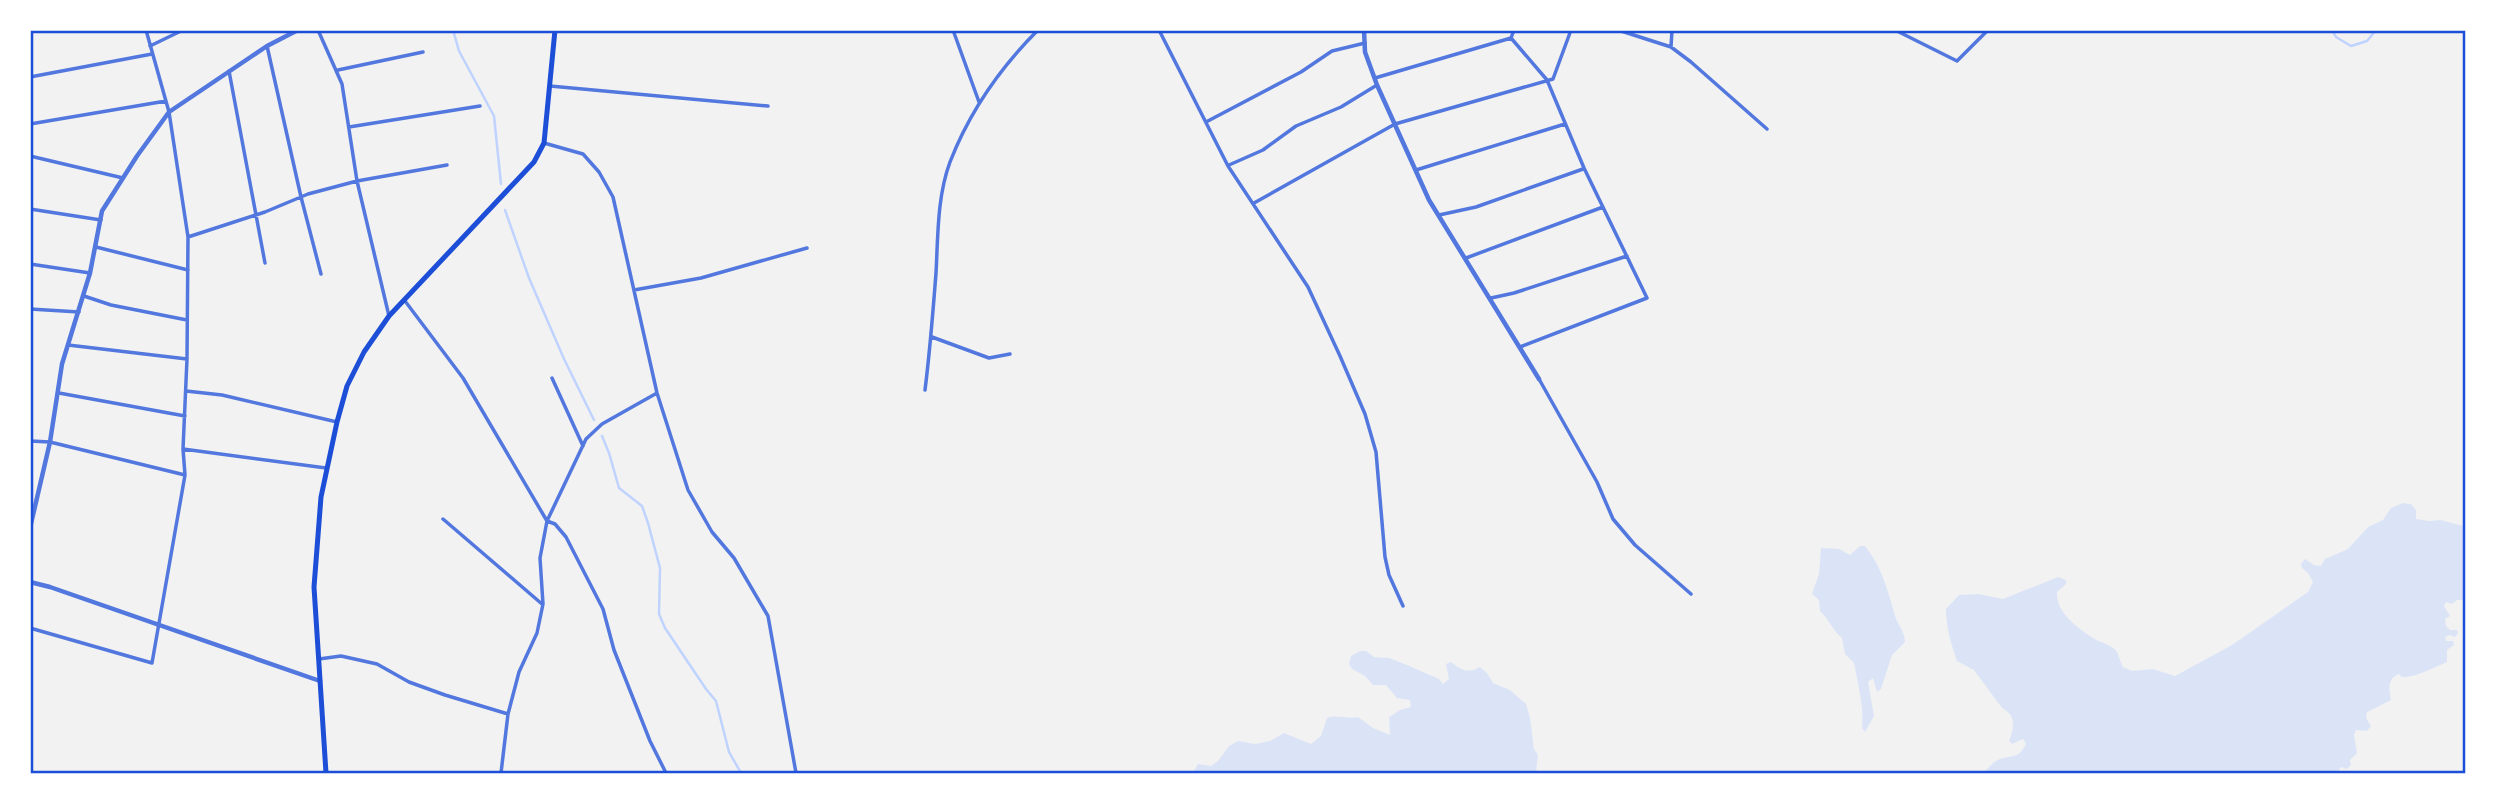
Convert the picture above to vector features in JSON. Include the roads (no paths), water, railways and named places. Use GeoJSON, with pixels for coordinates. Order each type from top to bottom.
{"type":"FeatureCollection","features":[{"type":"Feature","properties":{"kind":"main road"},"geometry":{"type":"LineString","coordinates":[[327,773],[314,587],[321,496],[337,422],[364,352],[389,316],[534,162],[544,143],[555,30]]}},
{"type":"Feature","properties":{"kind":"street"},"geometry":{"type":"LineString","coordinates":[[30,628],[152,663],[185,475],[183,449],[188,237],[169,112],[146,30]]}},
{"type":"Feature","properties":{"kind":"street"},"geometry":{"type":"LineString","coordinates":[[150,46],[183,30]]}},
{"type":"Feature","properties":{"kind":"street"},"geometry":{"type":"LineString","coordinates":[[30,528],[50,442],[62,364],[84,296],[103,211],[169,112],[267,46],[298,30]]}},
{"type":"Feature","properties":{"kind":"street"},"geometry":{"type":"LineString","coordinates":[[318,30],[338,70],[342,85],[357,181],[389,316]]}},
{"type":"Feature","properties":{"kind":"street"},"geometry":{"type":"LineString","coordinates":[[953,30],[979,102]]}},
{"type":"Feature","properties":{"kind":"street"},"geometry":{"type":"LineString","coordinates":[[925,390],[932,337],[939,211],[949,164],[979,102],[1038,30]]}},
{"type":"Feature","properties":{"kind":"street"},"geometry":{"type":"LineString","coordinates":[[1159,30],[1228,166],[1308,287],[1364,414],[1376,452],[1385,557],[1389,575],[1403,606]]}},
{"type":"Feature","properties":{"kind":"street"},"geometry":{"type":"LineString","coordinates":[[1364,30],[1365,52],[1377,85],[1416,170],[1439,215],[1539,379],[1597,482],[1613,519],[1635,545],[1691,594]]}},
{"type":"Feature","properties":{"kind":"street"},"geometry":{"type":"LineString","coordinates":[[1511,38],[1514,30]]}},
{"type":"Feature","properties":{"kind":"street"},"geometry":{"type":"LineString","coordinates":[[1254,203],[1395,124],[1553,79],[1571,30]]}},
{"type":"Feature","properties":{"kind":"street"},"geometry":{"type":"LineString","coordinates":[[1618,30],[1671,47],[1767,129]]}},
{"type":"Feature","properties":{"kind":"street"},"geometry":{"type":"LineString","coordinates":[[1671,47],[1672,30]]}},
{"type":"Feature","properties":{"kind":"street"},"geometry":{"type":"LineString","coordinates":[[1895,30],[1957,61],[1988,30]]}},
{"type":"Feature","properties":{"kind":"street"},"geometry":{"type":"LineString","coordinates":[[1375,78],[1511,38]]}},
{"type":"Feature","properties":{"kind":"street"},"geometry":{"type":"LineString","coordinates":[[1511,38],[1547,80],[1584,168],[1647,298],[1520,346]]}},
{"type":"Feature","properties":{"kind":"street"},"geometry":{"type":"LineString","coordinates":[[1206,122],[1301,72],[1332,51],[1365,43]]}},
{"type":"Feature","properties":{"kind":"street"},"geometry":{"type":"LineString","coordinates":[[267,46],[321,274]]}},
{"type":"Feature","properties":{"kind":"street"},"geometry":{"type":"LineString","coordinates":[[338,70],[423,52]]}},
{"type":"Feature","properties":{"kind":"street"},"geometry":{"type":"LineString","coordinates":[[30,77],[153,54]]}},
{"type":"Feature","properties":{"kind":"street"},"geometry":{"type":"LineString","coordinates":[[229,71],[265,263]]}},
{"type":"Feature","properties":{"kind":"street"},"geometry":{"type":"LineString","coordinates":[[1228,166],[1263,150],[1296,126],[1341,107],[1377,85]]}},
{"type":"Feature","properties":{"kind":"street"},"geometry":{"type":"LineString","coordinates":[[548,86],[768,106]]}},
{"type":"Feature","properties":{"kind":"street"},"geometry":{"type":"LineString","coordinates":[[30,124],[166,101]]}},
{"type":"Feature","properties":{"kind":"street"},"geometry":{"type":"LineString","coordinates":[[349,127],[480,106]]}},
{"type":"Feature","properties":{"kind":"street"},"geometry":{"type":"LineString","coordinates":[[1416,170],[1566,124]]}},
{"type":"Feature","properties":{"kind":"street"},"geometry":{"type":"LineString","coordinates":[[544,143],[583,154],[599,172],[613,197],[657,393],[688,490],[712,532],[734,558],[768,616],[796,773]]}},
{"type":"Feature","properties":{"kind":"street"},"geometry":{"type":"LineString","coordinates":[[30,156],[123,178]]}},
{"type":"Feature","properties":{"kind":"street"},"geometry":{"type":"LineString","coordinates":[[188,237],[301,197],[357,181],[447,165]]}},
{"type":"Feature","properties":{"kind":"street"},"geometry":{"type":"LineString","coordinates":[[1439,215],[1476,207],[1584,168]]}},
{"type":"Feature","properties":{"kind":"street"},"geometry":{"type":"LineString","coordinates":[[1466,258],[1603,207]]}},
{"type":"Feature","properties":{"kind":"street"},"geometry":{"type":"LineString","coordinates":[[30,209],[101,220]]}},
{"type":"Feature","properties":{"kind":"street"},"geometry":{"type":"LineString","coordinates":[[96,247],[188,270]]}},
{"type":"Feature","properties":{"kind":"street"},"geometry":{"type":"LineString","coordinates":[[635,290],[701,278],[807,248]]}},
{"type":"Feature","properties":{"kind":"street"},"geometry":{"type":"LineString","coordinates":[[1491,298],[1627,256]]}},
{"type":"Feature","properties":{"kind":"street"},"geometry":{"type":"LineString","coordinates":[[30,264],[90,273]]}},
{"type":"Feature","properties":{"kind":"street"},"geometry":{"type":"LineString","coordinates":[[84,296],[111,305],[188,320]]}},
{"type":"Feature","properties":{"kind":"street"},"geometry":{"type":"LineString","coordinates":[[405,301],[463,378],[547,521],[555,524],[566,537],[603,609],[621,670],[666,773]]}},
{"type":"Feature","properties":{"kind":"street"},"geometry":{"type":"LineString","coordinates":[[30,309],[79,312]]}},
{"type":"Feature","properties":{"kind":"street"},"geometry":{"type":"LineString","coordinates":[[932,337],[989,358],[1010,354]]}},
{"type":"Feature","properties":{"kind":"street"},"geometry":{"type":"LineString","coordinates":[[68,345],[187,359]]}},
{"type":"Feature","properties":{"kind":"street"},"geometry":{"type":"LineString","coordinates":[[552,378],[583,446]]}},
{"type":"Feature","properties":{"kind":"street"},"geometry":{"type":"LineString","coordinates":[[186,391],[222,395],[337,422]]}},
{"type":"Feature","properties":{"kind":"street"},"geometry":{"type":"LineString","coordinates":[[59,393],[184,416]]}},
{"type":"Feature","properties":{"kind":"street"},"geometry":{"type":"LineString","coordinates":[[501,773],[508,714],[519,672],[537,633],[543,604],[540,558],[547,521],[586,439],[602,424],[657,393]]}},
{"type":"Feature","properties":{"kind":"street"},"geometry":{"type":"LineString","coordinates":[[30,441],[50,442],[185,475]]}},
{"type":"Feature","properties":{"kind":"street"},"geometry":{"type":"LineString","coordinates":[[183,449],[327,468]]}},
{"type":"Feature","properties":{"kind":"street"},"geometry":{"type":"LineString","coordinates":[[443,519],[543,604]]}},
{"type":"Feature","properties":{"kind":"street"},"geometry":{"type":"LineString","coordinates":[[30,582],[320,681]]}},
{"type":"Feature","properties":{"kind":"street"},"geometry":{"type":"LineString","coordinates":[[319,659],[341,656],[377,664],[433,691],[508,714]]}},
{"type":"Feature","properties":{"kind":"waterway"},"geometry":{"type":"LineString","coordinates":[[453,30],[459,51],[494,116],[501,184]]}},
{"type":"Feature","properties":{"kind":"waterway"},"geometry":{"type":"LineString","coordinates":[[2332,30],[2336,37],[2351,46],[2367,41],[2376,30]]}},
{"type":"Feature","properties":{"kind":"waterway"},"geometry":{"type":"LineString","coordinates":[[505,210],[529,278],[594,420]]}},
{"type":"Feature","properties":{"kind":"waterway"},"geometry":{"type":"LineString","coordinates":[[602,436],[619,488],[642,506],[648,523],[660,568],[659,614],[665,628],[716,701],[729,752],[741,773]]}}]}
